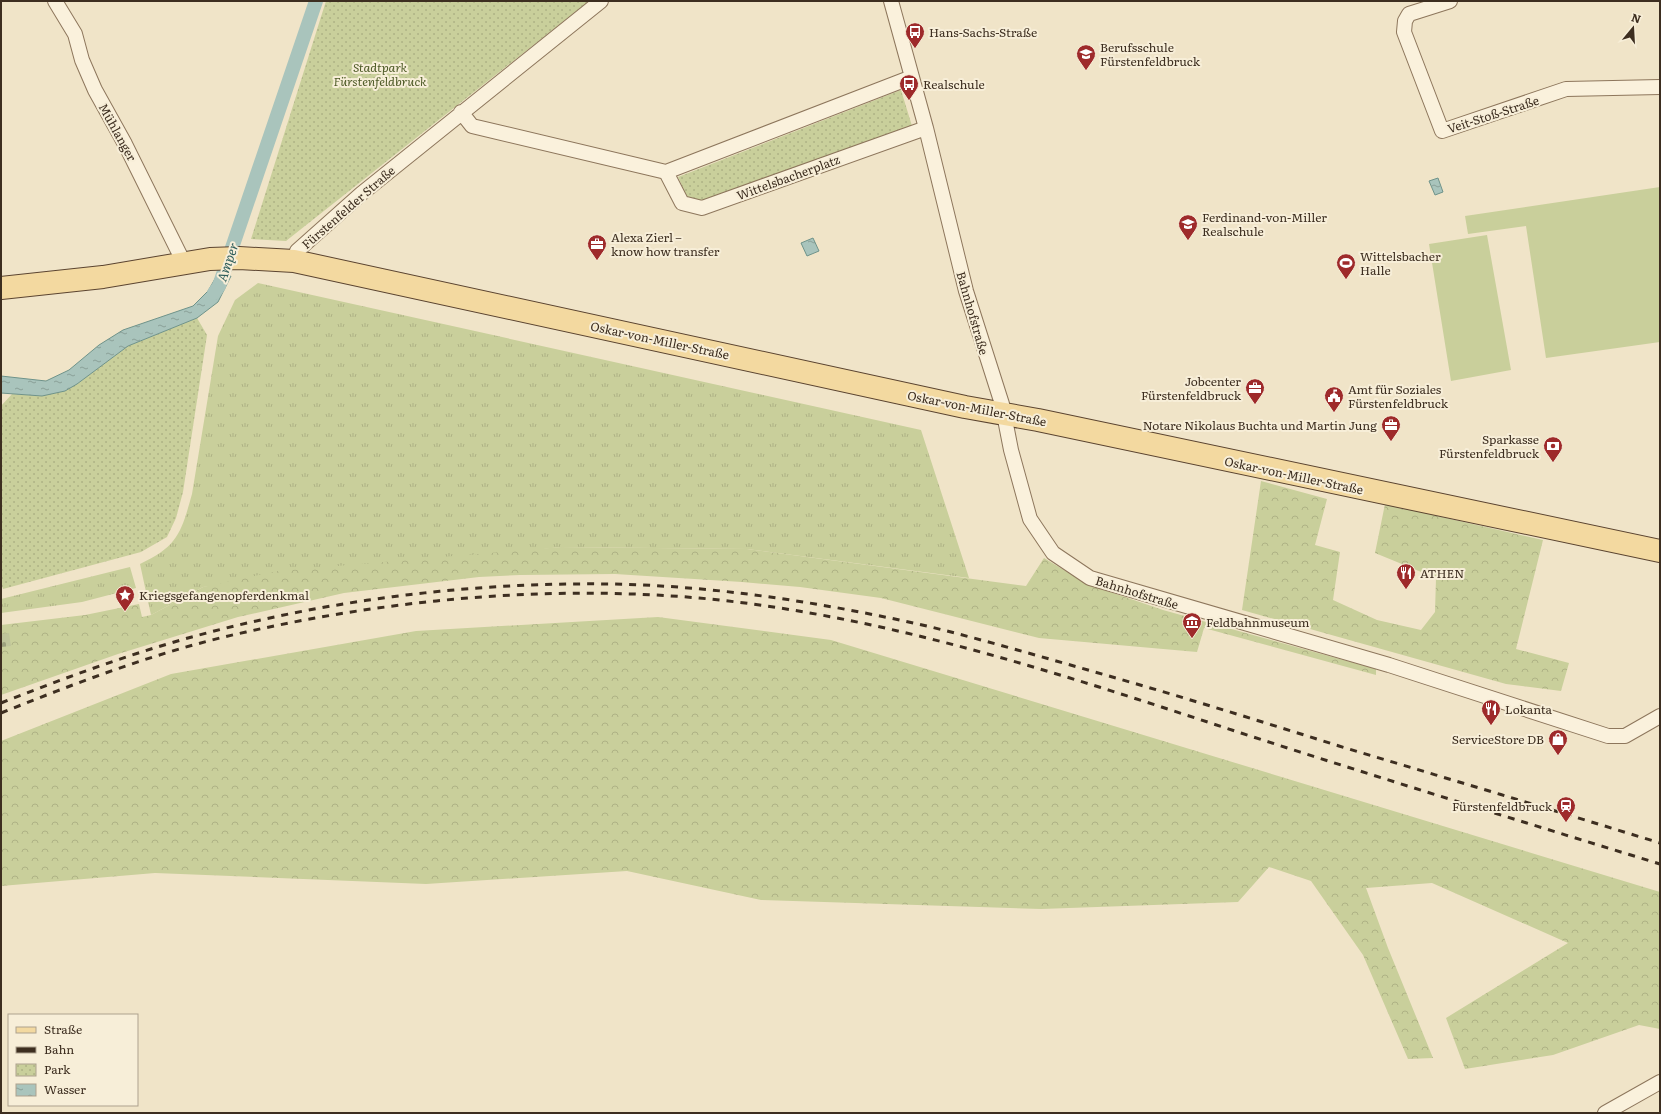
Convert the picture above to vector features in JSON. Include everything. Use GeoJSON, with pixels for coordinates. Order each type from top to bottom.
{"type":"FeatureCollection","features":[{"type":"Feature","properties":{"kind":"main road","name":"Fürstenfelder Straße"},"geometry":{"type":"LineString","coordinates":[[1,288],[103,277],[210,259],[239,258],[294,261]]}},
{"type":"Feature","properties":{"kind":"main road","name":"Oskar-von-Miller-Straße"},"geometry":{"type":"LineString","coordinates":[[294,261],[964,407],[1004,413],[1660,551]]}},
{"type":"Feature","properties":{"kind":"street","name":"Mühlanger"},"geometry":{"type":"LineString","coordinates":[[55,1],[75,34],[82,60],[95,90],[125,144],[184,263]]}},
{"type":"Feature","properties":{"kind":"street","name":"Fürstenfelder Straße"},"geometry":{"type":"LineString","coordinates":[[294,261],[297,251],[355,199],[461,112],[601,1]]}},
{"type":"Feature","properties":{"kind":"street","name":"Veit-Stoß-Straße"},"geometry":{"type":"LineString","coordinates":[[1450,1],[1409,14],[1405,22],[1404,32],[1442,131],[1566,90],[1660,87]]}},
{"type":"Feature","properties":{"kind":"street","name":"Bahnhofstraße"},"geometry":{"type":"LineString","coordinates":[[896,2],[912,77],[966,291],[1004,413],[1011,450],[1030,519],[1053,553],[1090,578],[1389,665],[1608,736],[1625,736],[1660,716]]}},
{"type":"Feature","properties":{"kind":"street"},"geometry":{"type":"LineString","coordinates":[[461,112],[472,126],[666,172],[912,77]]}},
{"type":"Feature","properties":{"kind":"street","name":"Wittelsbacherplatz"},"geometry":{"type":"LineString","coordinates":[[666,172],[682,204],[702,208],[926,128]]}},
{"type":"Feature","properties":{"kind":"street"},"geometry":{"type":"LineString","coordinates":[[1605,1113],[1660,1082]]}},
{"type":"Feature","properties":{"kind":"green space","name":"Stadtpark Fürstenfeldbruck"},"geometry":{"type":"Polygon","coordinates":[[[326,1],[589,1],[286,241],[251,239],[326,1]]]}},
{"type":"Feature","properties":{"kind":"green space"},"geometry":{"type":"Polygon","coordinates":[[[901,90],[912,126],[702,202],[687,197],[678,177],[901,90]]]}},
{"type":"Feature","properties":{"kind":"green space"},"geometry":{"type":"Polygon","coordinates":[[[1660,187],[1660,342],[1546,358],[1526,226],[1468,234],[1465,216],[1660,187]]]}},
{"type":"Feature","properties":{"kind":"green space"},"geometry":{"type":"Polygon","coordinates":[[[1487,235],[1511,370],[1451,381],[1429,244],[1487,235]]]}},
{"type":"Feature","properties":{"kind":"green space"},"geometry":{"type":"Polygon","coordinates":[[[258,283],[921,430],[969,578],[747,549],[561,547],[203,587],[151,615],[140,564],[163,551],[181,529],[192,494],[218,336],[235,300],[258,283]]]}},
{"type":"Feature","properties":{"kind":"green space"},"geometry":{"type":"Polygon","coordinates":[[[197,318],[207,335],[183,492],[176,518],[167,537],[141,552],[3,589],[1,584],[1,406],[12,394],[42,396],[77,384],[128,346],[197,318]]]}},
{"type":"Feature","properties":{"kind":"green space"},"geometry":{"type":"Polygon","coordinates":[[[1261,481],[1327,499],[1315,545],[1340,552],[1333,600],[1377,620],[1421,630],[1435,612],[1436,578],[1375,553],[1385,504],[1543,540],[1516,649],[1569,663],[1561,691],[1506,684],[1242,610],[1261,481]]]}},
{"type":"Feature","properties":{"kind":"green space"},"geometry":{"type":"Polygon","coordinates":[[[561,547],[747,549],[1026,586],[1044,558],[1087,584],[1163,610],[1376,669],[1376,675],[1204,628],[1197,652],[1039,638],[881,598],[800,587],[615,574],[520,575],[479,577],[344,593],[238,617],[118,654],[1,695],[1,625],[85,615],[139,604],[142,617],[151,615],[203,587],[278,571],[561,547]]]}},
{"type":"Feature","properties":{"kind":"green space"},"geometry":{"type":"Polygon","coordinates":[[[130,567],[136,588],[82,602],[1,613],[1,599],[130,567]]]}},
{"type":"Feature","properties":{"kind":"green space"},"geometry":{"type":"Polygon","coordinates":[[[658,617],[831,640],[1660,892],[1660,1029],[1639,1025],[1553,1055],[1465,1069],[1446,1018],[1568,943],[1432,883],[1366,888],[1388,948],[1433,1058],[1408,1059],[1363,955],[1311,881],[1269,867],[1238,902],[1041,909],[761,900],[627,871],[426,884],[155,873],[1,886],[1,741],[171,674],[416,631],[658,617]]]}},
{"type":"Feature","properties":{"kind":"green space"},"geometry":{"type":"Polygon","coordinates":[[[9,633],[11,646],[1,647],[1,634],[9,633]]]}},
{"type":"Feature","properties":{"kind":"water"},"geometry":{"type":"Polygon","coordinates":[[[1438,178],[1443,192],[1435,195],[1429,181],[1438,178]]]}},
{"type":"Feature","properties":{"kind":"water"},"geometry":{"type":"Polygon","coordinates":[[[813,238],[819,251],[807,256],[801,243],[813,238]]]}},
{"type":"Feature","properties":{"kind":"water"},"geometry":{"type":"Polygon","coordinates":[[[231,276],[218,302],[197,318],[128,346],[77,384],[65,391],[42,396],[1,393],[1,376],[46,381],[69,370],[99,345],[123,330],[193,306],[208,291],[216,277],[231,276]]]}},
{"type":"Feature","properties":{"kind":"waterway","name":"Amper"},"geometry":{"type":"LineString","coordinates":[[214,293],[219,286],[316,1]]}},
{"type":"Feature","properties":{"kind":"railway"},"geometry":{"type":"LineString","coordinates":[[1,703],[93,668],[188,638],[292,613],[345,604],[451,590],[505,586],[612,584],[691,588],[810,603],[927,626],[973,638],[1167,693],[1660,843]]}},
{"type":"Feature","properties":{"kind":"railway"},"geometry":{"type":"LineString","coordinates":[[1,713],[122,667],[215,639],[358,611],[415,603],[528,594],[642,594],[699,598],[769,606],[838,618],[974,650],[1041,669],[1503,816],[1660,864]]}},
{"type":"Feature","properties":{"kind":"place","name":"Hans-Sachs-Straße"},"geometry":{"type":"Point","coordinates":[915,49]}},
{"type":"Feature","properties":{"kind":"place","name":"Berufsschule Fürstenfeldbruck"},"geometry":{"type":"Point","coordinates":[1086,71]}},
{"type":"Feature","properties":{"kind":"place","name":"Realschule"},"geometry":{"type":"Point","coordinates":[909,101]}},
{"type":"Feature","properties":{"kind":"place","name":"Ferdinand-von-Miller Realschule"},"geometry":{"type":"Point","coordinates":[1188,241]}},
{"type":"Feature","properties":{"kind":"place","name":"Alexa Zierl – know how transfer"},"geometry":{"type":"Point","coordinates":[597,261]}},
{"type":"Feature","properties":{"kind":"place","name":"Wittelsbacher Halle"},"geometry":{"type":"Point","coordinates":[1346,280]}},
{"type":"Feature","properties":{"kind":"place","name":"Jobcenter Fürstenfeldbruck"},"geometry":{"type":"Point","coordinates":[1255,405]}},
{"type":"Feature","properties":{"kind":"place","name":"Amt für Soziales Fürstenfeldbruck"},"geometry":{"type":"Point","coordinates":[1334,413]}},
{"type":"Feature","properties":{"kind":"place","name":"Notare Nikolaus Buchta und Martin Jung"},"geometry":{"type":"Point","coordinates":[1391,442]}},
{"type":"Feature","properties":{"kind":"place","name":"Sparkasse Fürstenfeldbruck"},"geometry":{"type":"Point","coordinates":[1553,463]}},
{"type":"Feature","properties":{"kind":"place","name":"ATHEN"},"geometry":{"type":"Point","coordinates":[1406,590]}},
{"type":"Feature","properties":{"kind":"place","name":"Kriegsgefangenopferdenkmal"},"geometry":{"type":"Point","coordinates":[125,612]}},
{"type":"Feature","properties":{"kind":"place","name":"Feldbahnmuseum"},"geometry":{"type":"Point","coordinates":[1192,639]}},
{"type":"Feature","properties":{"kind":"place","name":"Lokanta"},"geometry":{"type":"Point","coordinates":[1491,726]}},
{"type":"Feature","properties":{"kind":"place","name":"ServiceStore DB"},"geometry":{"type":"Point","coordinates":[1558,756]}},
{"type":"Feature","properties":{"kind":"place","name":"Fürstenfeldbruck"},"geometry":{"type":"Point","coordinates":[1566,823]}}]}
